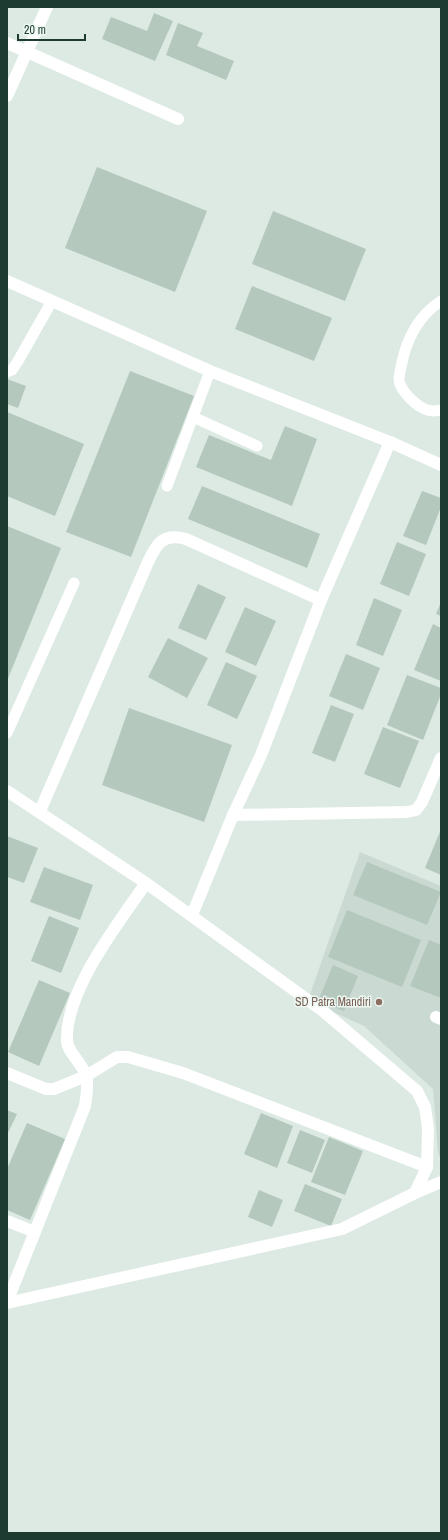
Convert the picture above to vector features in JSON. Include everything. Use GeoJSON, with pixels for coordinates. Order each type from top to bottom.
{"type":"FeatureCollection","features":[{"type":"Feature","properties":{"kind":"street"},"geometry":{"type":"LineString","coordinates":[[7,96],[47,7]]}},
{"type":"Feature","properties":{"kind":"street"},"geometry":{"type":"LineString","coordinates":[[7,43],[178,119]]}},
{"type":"Feature","properties":{"kind":"street"},"geometry":{"type":"LineString","coordinates":[[7,281],[210,371],[390,442],[441,465]]}},
{"type":"Feature","properties":{"kind":"street"},"geometry":{"type":"LineString","coordinates":[[192,915],[233,815],[261,754],[321,600],[390,442]]}},
{"type":"Feature","properties":{"kind":"street"},"geometry":{"type":"LineString","coordinates":[[40,812],[148,562],[154,550],[163,539],[174,536],[186,539],[321,600]]}},
{"type":"Feature","properties":{"kind":"street"},"geometry":{"type":"LineString","coordinates":[[233,815],[406,812],[416,810],[422,802],[441,758]]}},
{"type":"Feature","properties":{"kind":"street"},"geometry":{"type":"LineString","coordinates":[[7,791],[192,915],[323,1011],[417,1091],[425,1108],[428,1128],[428,1167],[415,1193]]}},
{"type":"Feature","properties":{"kind":"street"},"geometry":{"type":"LineString","coordinates":[[7,1303],[85,1106],[86,1076],[66,1043],[69,1021],[76,999],[104,945],[146,883]]}},
{"type":"Feature","properties":{"kind":"street"},"geometry":{"type":"LineString","coordinates":[[7,1073],[46,1089],[54,1089],[86,1076],[117,1057],[128,1056],[183,1074],[428,1167]]}},
{"type":"Feature","properties":{"kind":"street"},"geometry":{"type":"LineString","coordinates":[[7,1303],[342,1229],[415,1193],[441,1182]]}},
{"type":"Feature","properties":{"kind":"street"},"geometry":{"type":"LineString","coordinates":[[7,1221],[35,1232]]}},
{"type":"Feature","properties":{"kind":"lane"},"geometry":{"type":"LineString","coordinates":[[7,372],[12,370],[18,361],[52,301]]}},
{"type":"Feature","properties":{"kind":"lane"},"geometry":{"type":"LineString","coordinates":[[441,301],[423,315],[410,336],[403,357],[399,380],[407,396],[422,409],[435,411],[441,410]]}},
{"type":"Feature","properties":{"kind":"lane"},"geometry":{"type":"LineString","coordinates":[[167,486],[210,371]]}},
{"type":"Feature","properties":{"kind":"lane"},"geometry":{"type":"LineString","coordinates":[[193,417],[257,446]]}},
{"type":"Feature","properties":{"kind":"lane"},"geometry":{"type":"LineString","coordinates":[[7,733],[9,721],[74,583]]}},
{"type":"Feature","properties":{"kind":"shaded area","name":"SD Patra Mandiri"},"geometry":{"type":"Polygon","coordinates":[[[360,852],[441,886],[441,1161],[438,1152],[433,1089],[364,1026],[324,1008],[309,997],[360,852]]]}},
{"type":"Feature","properties":{"kind":"building"},"geometry":{"type":"Polygon","coordinates":[[[154,13],[173,21],[155,61],[102,39],[111,17],[147,31],[154,13]]]}},
{"type":"Feature","properties":{"kind":"building"},"geometry":{"type":"Polygon","coordinates":[[[178,23],[203,33],[197,46],[234,61],[226,80],[166,55],[178,23]]]}},
{"type":"Feature","properties":{"kind":"building"},"geometry":{"type":"Polygon","coordinates":[[[97,167],[207,211],[175,292],[65,248],[97,167]]]}},
{"type":"Feature","properties":{"kind":"building"},"geometry":{"type":"Polygon","coordinates":[[[273,211],[366,249],[345,301],[252,264],[273,211]]]}},
{"type":"Feature","properties":{"kind":"building"},"geometry":{"type":"Polygon","coordinates":[[[252,286],[332,318],[314,361],[235,329],[252,286]]]}},
{"type":"Feature","properties":{"kind":"building"},"geometry":{"type":"Polygon","coordinates":[[[130,371],[194,396],[131,557],[66,532],[130,371]]]}},
{"type":"Feature","properties":{"kind":"building"},"geometry":{"type":"Polygon","coordinates":[[[7,379],[26,386],[18,408],[7,404],[7,379]]]}},
{"type":"Feature","properties":{"kind":"building"},"geometry":{"type":"Polygon","coordinates":[[[7,412],[84,444],[55,516],[7,496],[7,412]]]}},
{"type":"Feature","properties":{"kind":"building"},"geometry":{"type":"Polygon","coordinates":[[[285,426],[317,439],[292,506],[196,467],[209,435],[271,460],[285,426]]]}},
{"type":"Feature","properties":{"kind":"building"},"geometry":{"type":"Polygon","coordinates":[[[202,486],[320,534],[307,568],[188,519],[202,486]]]}},
{"type":"Feature","properties":{"kind":"building"},"geometry":{"type":"Polygon","coordinates":[[[422,491],[441,498],[441,507],[426,545],[403,536],[422,491]]]}},
{"type":"Feature","properties":{"kind":"building"},"geometry":{"type":"Polygon","coordinates":[[[7,526],[61,548],[7,681],[7,526]]]}},
{"type":"Feature","properties":{"kind":"building"},"geometry":{"type":"Polygon","coordinates":[[[397,542],[426,554],[409,596],[380,584],[397,542]]]}},
{"type":"Feature","properties":{"kind":"building"},"geometry":{"type":"Polygon","coordinates":[[[198,584],[226,597],[206,640],[178,628],[198,584]]]}},
{"type":"Feature","properties":{"kind":"building"},"geometry":{"type":"Polygon","coordinates":[[[374,598],[402,610],[383,656],[356,645],[374,598]]]}},
{"type":"Feature","properties":{"kind":"building"},"geometry":{"type":"Polygon","coordinates":[[[441,602],[441,616],[436,614],[441,602]]]}},
{"type":"Feature","properties":{"kind":"building"},"geometry":{"type":"Polygon","coordinates":[[[245,607],[276,621],[256,666],[225,652],[245,607]]]}},
{"type":"Feature","properties":{"kind":"building"},"geometry":{"type":"Polygon","coordinates":[[[433,624],[441,628],[441,681],[414,670],[433,624]]]}},
{"type":"Feature","properties":{"kind":"building"},"geometry":{"type":"Polygon","coordinates":[[[168,638],[208,658],[187,698],[148,677],[168,638]]]}},
{"type":"Feature","properties":{"kind":"building"},"geometry":{"type":"Polygon","coordinates":[[[346,654],[380,668],[363,710],[329,696],[346,654]]]}},
{"type":"Feature","properties":{"kind":"building"},"geometry":{"type":"Polygon","coordinates":[[[226,662],[257,676],[237,719],[207,705],[226,662]]]}},
{"type":"Feature","properties":{"kind":"building"},"geometry":{"type":"Polygon","coordinates":[[[407,675],[441,688],[441,694],[423,740],[387,725],[407,675]]]}},
{"type":"Feature","properties":{"kind":"building"},"geometry":{"type":"Polygon","coordinates":[[[331,705],[354,714],[335,762],[312,753],[331,705]]]}},
{"type":"Feature","properties":{"kind":"building"},"geometry":{"type":"Polygon","coordinates":[[[129,708],[232,745],[204,822],[102,785],[129,708]]]}},
{"type":"Feature","properties":{"kind":"building"},"geometry":{"type":"Polygon","coordinates":[[[383,727],[419,741],[400,788],[364,774],[383,727]]]}},
{"type":"Feature","properties":{"kind":"building"},"geometry":{"type":"Polygon","coordinates":[[[441,829],[441,875],[425,868],[441,829]]]}},
{"type":"Feature","properties":{"kind":"building"},"geometry":{"type":"Polygon","coordinates":[[[7,836],[38,848],[24,883],[7,877],[7,836]]]}},
{"type":"Feature","properties":{"kind":"building"},"geometry":{"type":"Polygon","coordinates":[[[367,862],[441,892],[427,925],[353,895],[367,862]]]}},
{"type":"Feature","properties":{"kind":"building"},"geometry":{"type":"Polygon","coordinates":[[[44,867],[93,885],[80,920],[30,902],[44,867]]]}},
{"type":"Feature","properties":{"kind":"building"},"geometry":{"type":"Polygon","coordinates":[[[347,910],[421,940],[402,987],[328,957],[347,910]]]}},
{"type":"Feature","properties":{"kind":"building"},"geometry":{"type":"Polygon","coordinates":[[[49,916],[79,928],[61,973],[31,961],[49,916]]]}},
{"type":"Feature","properties":{"kind":"building"},"geometry":{"type":"Polygon","coordinates":[[[429,940],[441,945],[441,998],[410,986],[429,940]]]}},
{"type":"Feature","properties":{"kind":"building"},"geometry":{"type":"Polygon","coordinates":[[[333,965],[358,976],[344,1011],[318,1001],[333,965]]]}},
{"type":"Feature","properties":{"kind":"building"},"geometry":{"type":"Polygon","coordinates":[[[39,980],[70,993],[39,1066],[8,1052],[39,980]]]}},
{"type":"Feature","properties":{"kind":"building"},"geometry":{"type":"Polygon","coordinates":[[[7,1110],[17,1114],[7,1135],[7,1110]]]}},
{"type":"Feature","properties":{"kind":"building"},"geometry":{"type":"Polygon","coordinates":[[[261,1113],[293,1126],[277,1168],[244,1154],[261,1113]]]}},
{"type":"Feature","properties":{"kind":"building"},"geometry":{"type":"Polygon","coordinates":[[[27,1123],[65,1139],[30,1220],[7,1210],[7,1169],[27,1123]]]}},
{"type":"Feature","properties":{"kind":"building"},"geometry":{"type":"Polygon","coordinates":[[[300,1130],[325,1140],[312,1173],[287,1163],[300,1130]]]}},
{"type":"Feature","properties":{"kind":"building"},"geometry":{"type":"Polygon","coordinates":[[[329,1137],[363,1151],[345,1195],[311,1182],[329,1137]]]}},
{"type":"Feature","properties":{"kind":"building"},"geometry":{"type":"Polygon","coordinates":[[[305,1184],[342,1199],[331,1226],[294,1211],[305,1184]]]}},
{"type":"Feature","properties":{"kind":"building"},"geometry":{"type":"Polygon","coordinates":[[[259,1190],[283,1200],[272,1227],[248,1217],[259,1190]]]}},
{"type":"Feature","properties":{"kind":"place","name":"SD Patra Mandiri"},"geometry":{"type":"Point","coordinates":[379,1002]}}]}
